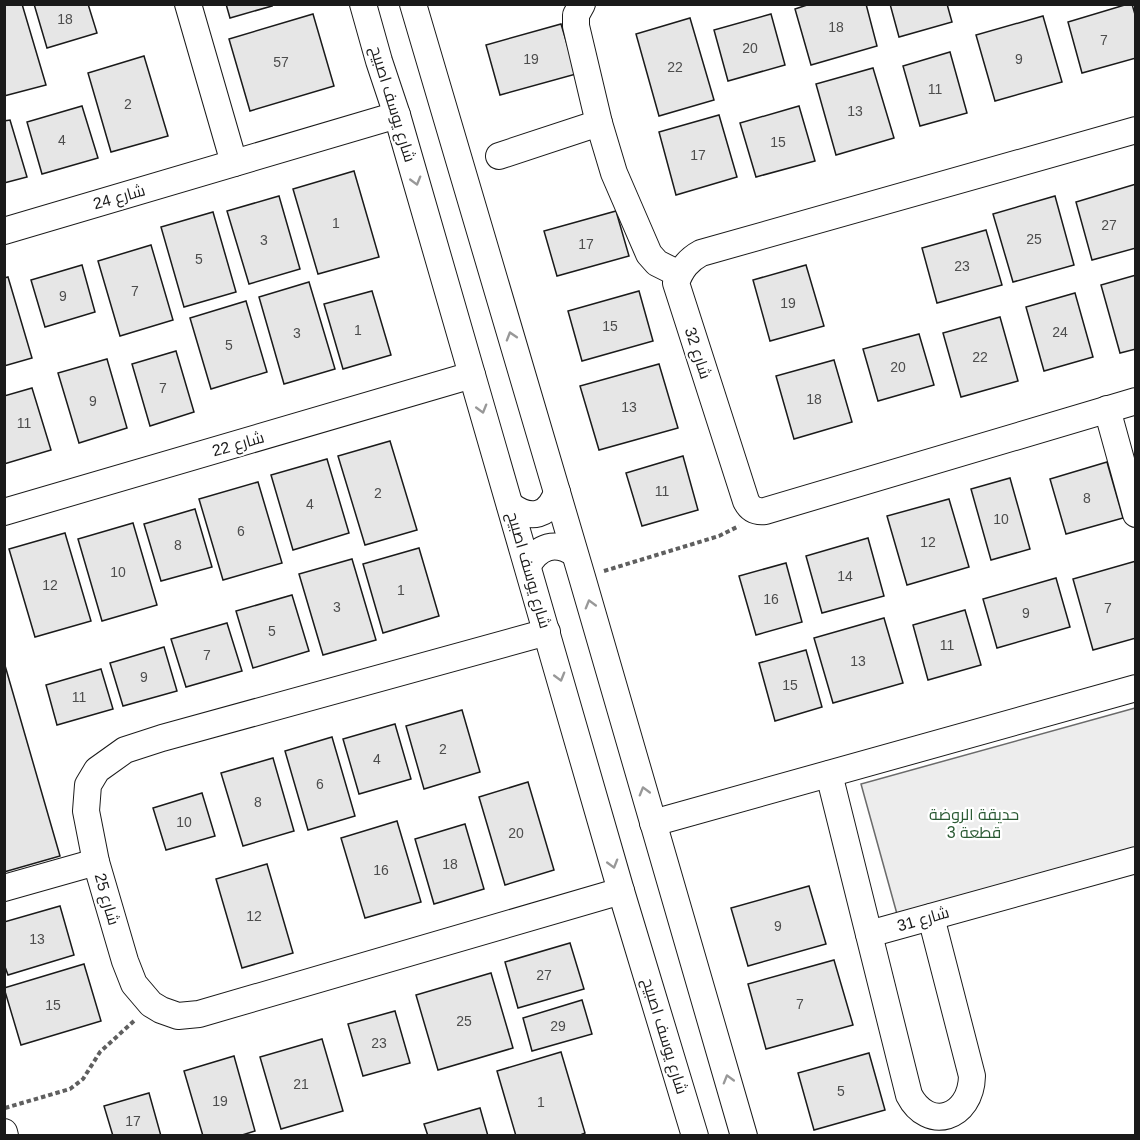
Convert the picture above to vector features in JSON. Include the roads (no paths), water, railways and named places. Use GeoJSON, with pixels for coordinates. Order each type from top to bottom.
{"type":"FeatureCollection","features":[{"type":"Feature","properties":{"kind":"street"},"geometry":{"type":"LineString","coordinates":[[188,4],[234,163]]}},
{"type":"Feature","properties":{"kind":"street","name":"شارع يوسف اصبيح"},"geometry":{"type":"LineString","coordinates":[[363,4],[379,61],[398,115],[621,891],[695,1136]]}},
{"type":"Feature","properties":{"kind":"street"},"geometry":{"type":"LineString","coordinates":[[413,4],[744,1136]]}},
{"type":"Feature","properties":{"kind":"street"},"geometry":{"type":"LineString","coordinates":[[582,4],[576,15],[576,26],[599,123],[618,183],[649,254],[657,263],[679,274],[689,260],[701,253],[1136,130]]}},
{"type":"Feature","properties":{"kind":"street","name":"شارع 24"},"geometry":{"type":"LineString","coordinates":[[4,231],[398,115]]}},
{"type":"Feature","properties":{"kind":"street"},"geometry":{"type":"LineString","coordinates":[[499,156],[599,123]]}},
{"type":"Feature","properties":{"kind":"street","name":"شارع 32"},"geometry":{"type":"LineString","coordinates":[[679,274],[676,283],[678,292],[746,501],[753,510],[765,511],[1107,410]]}},
{"type":"Feature","properties":{"kind":"street","name":"شارع 22"},"geometry":{"type":"LineString","coordinates":[[4,512],[472,375]]}},
{"type":"Feature","properties":{"kind":"street"},"geometry":{"type":"LineString","coordinates":[[1136,401],[1107,410],[1136,514]]}},
{"type":"Feature","properties":{"kind":"street"},"geometry":{"type":"LineString","coordinates":[[510,506],[520,513],[532,515],[544,512],[553,503],[557,492]]}},
{"type":"Feature","properties":{"kind":"street"},"geometry":{"type":"LineString","coordinates":[[528,565],[534,555],[543,548],[554,545],[565,547],[574,553]]}},
{"type":"Feature","properties":{"kind":"street","name":"شارع 25"},"geometry":{"type":"LineString","coordinates":[[547,632],[125,750],[97,770],[88,785],[86,811],[96,862],[134,984],[151,1004],[170,1014],[188,1016],[621,891]]}},
{"type":"Feature","properties":{"kind":"street"},"geometry":{"type":"LineString","coordinates":[[653,823],[1136,688]]}},
{"type":"Feature","properties":{"kind":"street"},"geometry":{"type":"LineString","coordinates":[[829,774],[909,1095],[913,1103],[924,1112],[941,1116],[958,1111],[964,1105],[970,1094],[972,1076],[931,917]]}},
{"type":"Feature","properties":{"kind":"street","name":"شارع 31"},"geometry":{"type":"LineString","coordinates":[[869,934],[1136,860]]}},
{"type":"Feature","properties":{"kind":"street"},"geometry":{"type":"LineString","coordinates":[[4,888],[96,862]]}},
{"type":"Feature","properties":{"kind":"park label","name":"حديقة الروضة قطعة 3"},"geometry":{"type":"Point","coordinates":[974,823]}}]}
